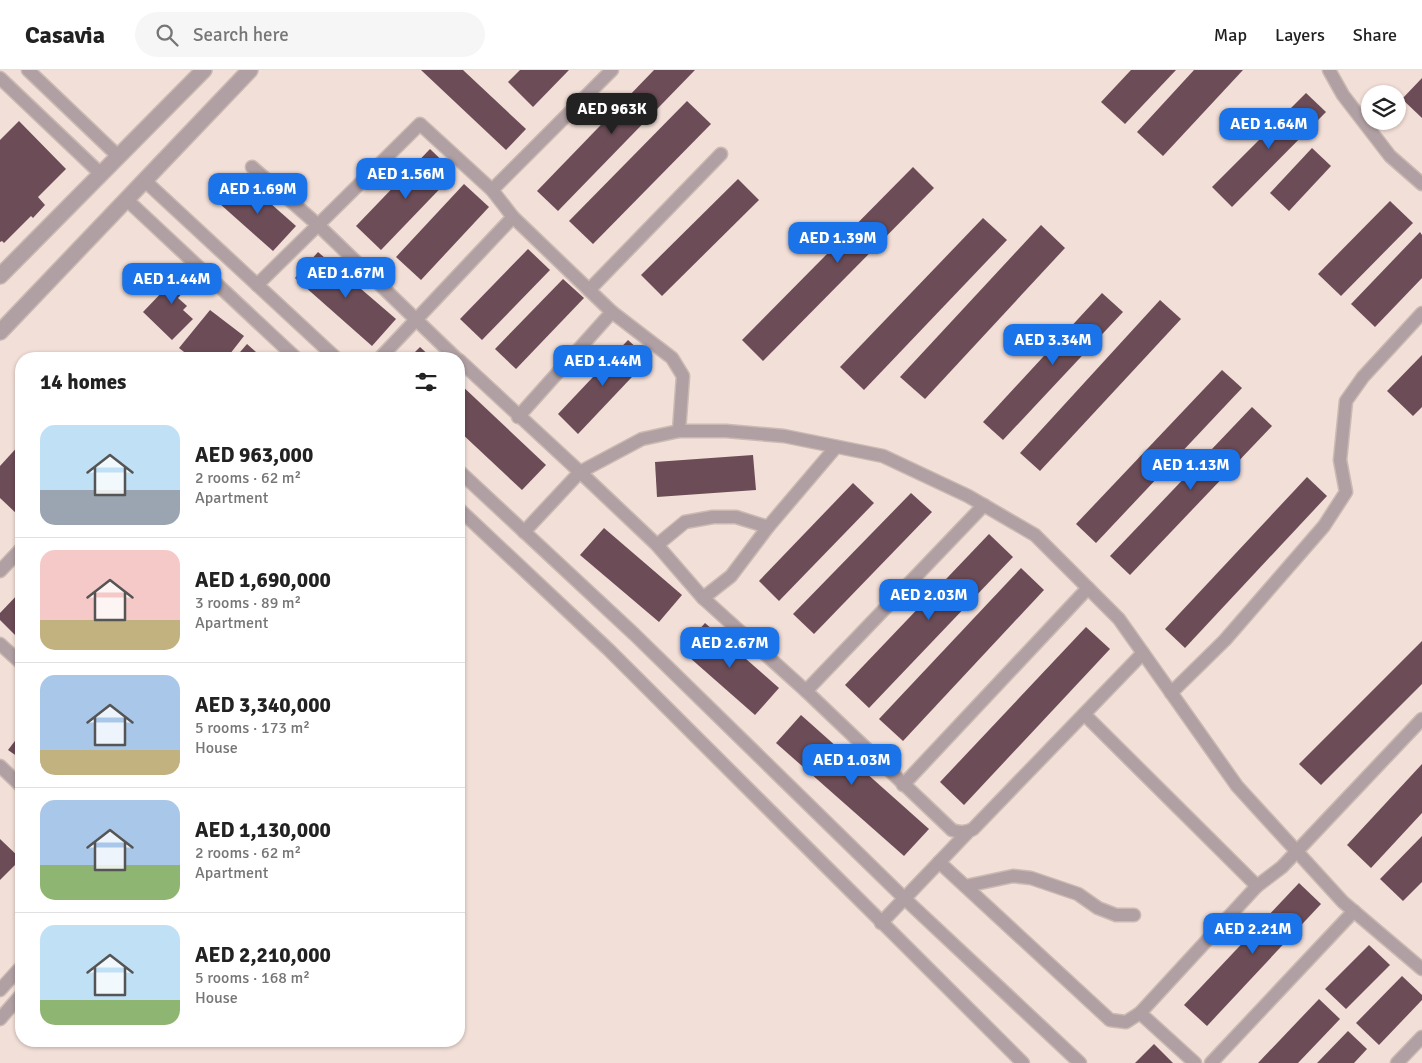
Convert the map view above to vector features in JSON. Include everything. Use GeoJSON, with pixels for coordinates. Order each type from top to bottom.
{"type":"FeatureCollection","features":[{"type":"Feature","properties":{"kind":"street"},"geometry":{"type":"LineString","coordinates":[[28,70],[118,156]]}},
{"type":"Feature","properties":{"kind":"street"},"geometry":{"type":"LineString","coordinates":[[0,276],[204,70]]}},
{"type":"Feature","properties":{"kind":"street"},"geometry":{"type":"LineString","coordinates":[[0,332],[250,70]]}},
{"type":"Feature","properties":{"kind":"street"},"geometry":{"type":"LineString","coordinates":[[492,190],[612,70]]}},
{"type":"Feature","properties":{"kind":"street"},"geometry":{"type":"LineString","coordinates":[[1329,70],[1343,95],[1390,156],[1422,184]]}},
{"type":"Feature","properties":{"kind":"street"},"geometry":{"type":"LineString","coordinates":[[0,78],[101,174]]}},
{"type":"Feature","properties":{"kind":"street"},"geometry":{"type":"LineString","coordinates":[[257,284],[420,124],[492,190],[513,216],[612,312],[672,358],[683,376],[679,431]]}},
{"type":"Feature","properties":{"kind":"street"},"geometry":{"type":"LineString","coordinates":[[589,290],[721,154]]}},
{"type":"Feature","properties":{"kind":"street"},"geometry":{"type":"LineString","coordinates":[[252,167],[318,225],[450,352]]}},
{"type":"Feature","properties":{"kind":"street"},"geometry":{"type":"LineString","coordinates":[[144,180],[330,352]]}},
{"type":"Feature","properties":{"kind":"street"},"geometry":{"type":"LineString","coordinates":[[126,199],[290,352]]}},
{"type":"Feature","properties":{"kind":"street"},"geometry":{"type":"LineString","coordinates":[[386,352],[513,216]]}},
{"type":"Feature","properties":{"kind":"street"},"geometry":{"type":"LineString","coordinates":[[518,417],[612,312]]}},
{"type":"Feature","properties":{"kind":"street"},"geometry":{"type":"LineString","coordinates":[[1171,693],[1225,640],[1324,526],[1346,492],[1340,460],[1346,401],[1363,377],[1422,313]]}},
{"type":"Feature","properties":{"kind":"street"},"geometry":{"type":"LineString","coordinates":[[465,367],[657,545],[703,598],[806,691],[903,785],[952,830],[967,833]]}},
{"type":"Feature","properties":{"kind":"street"},"geometry":{"type":"LineString","coordinates":[[524,532],[580,472],[642,439],[679,431],[726,431],[784,436],[882,456],[968,496],[1035,535],[1119,619],[1237,786],[1343,902],[1422,969]]}},
{"type":"Feature","properties":{"kind":"street"},"geometry":{"type":"LineString","coordinates":[[703,598],[731,576],[768,526],[836,448]]}},
{"type":"Feature","properties":{"kind":"street"},"geometry":{"type":"LineString","coordinates":[[465,477],[634,634],[904,898],[1080,1063]]}},
{"type":"Feature","properties":{"kind":"street"},"geometry":{"type":"LineString","coordinates":[[806,691],[984,505]]}},
{"type":"Feature","properties":{"kind":"street"},"geometry":{"type":"LineString","coordinates":[[657,545],[685,522],[713,517],[736,517],[768,526]]}},
{"type":"Feature","properties":{"kind":"street"},"geometry":{"type":"LineString","coordinates":[[465,519],[609,650],[1022,1063]]}},
{"type":"Feature","properties":{"kind":"street"},"geometry":{"type":"LineString","coordinates":[[0,571],[15,555]]}},
{"type":"Feature","properties":{"kind":"street"},"geometry":{"type":"LineString","coordinates":[[903,785],[1088,588]]}},
{"type":"Feature","properties":{"kind":"street"},"geometry":{"type":"LineString","coordinates":[[0,644],[15,658]]}},
{"type":"Feature","properties":{"kind":"street"},"geometry":{"type":"LineString","coordinates":[[881,923],[967,833],[1085,715],[1143,653]]}},
{"type":"Feature","properties":{"kind":"street"},"geometry":{"type":"LineString","coordinates":[[1085,715],[1257,886]]}},
{"type":"Feature","properties":{"kind":"street"},"geometry":{"type":"LineString","coordinates":[[939,862],[1110,1020],[1126,1022],[1140,1013],[1257,886],[1282,867],[1422,719]]}},
{"type":"Feature","properties":{"kind":"street"},"geometry":{"type":"LineString","coordinates":[[0,766],[15,780]]}},
{"type":"Feature","properties":{"kind":"street"},"geometry":{"type":"LineString","coordinates":[[966,886],[1013,876],[1031,878],[1078,894],[1098,908],[1116,915],[1134,915]]}},
{"type":"Feature","properties":{"kind":"street"},"geometry":{"type":"LineString","coordinates":[[1212,1063],[1354,911]]}},
{"type":"Feature","properties":{"kind":"street"},"geometry":{"type":"LineString","coordinates":[[0,990],[15,974]]}},
{"type":"Feature","properties":{"kind":"street"},"geometry":{"type":"LineString","coordinates":[[0,1018],[15,1002]]}},
{"type":"Feature","properties":{"kind":"street"},"geometry":{"type":"LineString","coordinates":[[1140,1013],[1195,1063]]}},
{"type":"Feature","properties":{"kind":"street"},"geometry":{"type":"LineString","coordinates":[[1397,1063],[1422,1037]]}},
{"type":"Feature","properties":{"kind":"building"},"geometry":{"type":"Polygon","coordinates":[[[421,70],[463,70],[526,129],[506,150],[421,70]]]}},
{"type":"Feature","properties":{"kind":"building"},"geometry":{"type":"Polygon","coordinates":[[[520,70],[569,70],[533,107],[508,82],[520,70]]]}},
{"type":"Feature","properties":{"kind":"building"},"geometry":{"type":"Polygon","coordinates":[[[654,70],[695,70],[558,211],[537,191],[654,70]]]}},
{"type":"Feature","properties":{"kind":"building"},"geometry":{"type":"Polygon","coordinates":[[[1131,70],[1176,70],[1125,124],[1101,102],[1131,70]]]}},
{"type":"Feature","properties":{"kind":"building"},"geometry":{"type":"Polygon","coordinates":[[[1194,70],[1243,70],[1163,156],[1137,132],[1194,70]]]}},
{"type":"Feature","properties":{"kind":"building"},"geometry":{"type":"Polygon","coordinates":[[[1422,78],[1422,118],[1406,103],[1406,95],[1422,78]]]}},
{"type":"Feature","properties":{"kind":"building"},"geometry":{"type":"Polygon","coordinates":[[[1306,93],[1326,112],[1232,207],[1212,187],[1306,93]]]}},
{"type":"Feature","properties":{"kind":"building"},"geometry":{"type":"Polygon","coordinates":[[[687,101],[711,124],[593,244],[569,221],[687,101]]]}},
{"type":"Feature","properties":{"kind":"building"},"geometry":{"type":"Polygon","coordinates":[[[19,121],[66,169],[38,197],[45,205],[4,243],[0,242],[0,140],[19,121]]]}},
{"type":"Feature","properties":{"kind":"building"},"geometry":{"type":"Polygon","coordinates":[[[1312,148],[1331,166],[1289,211],[1270,193],[1312,148]]]}},
{"type":"Feature","properties":{"kind":"building"},"geometry":{"type":"Polygon","coordinates":[[[430,149],[455,173],[381,250],[356,226],[430,149]]]}},
{"type":"Feature","properties":{"kind":"building"},"geometry":{"type":"Polygon","coordinates":[[[913,167],[934,188],[763,361],[742,340],[913,167]]]}},
{"type":"Feature","properties":{"kind":"building"},"geometry":{"type":"Polygon","coordinates":[[[243,179],[296,226],[273,251],[220,204],[243,179]]]}},
{"type":"Feature","properties":{"kind":"building"},"geometry":{"type":"Polygon","coordinates":[[[738,179],[759,200],[662,296],[641,275],[738,179]]]}},
{"type":"Feature","properties":{"kind":"building"},"geometry":{"type":"Polygon","coordinates":[[[464,184],[489,207],[421,280],[396,257],[464,184]]]}},
{"type":"Feature","properties":{"kind":"building"},"geometry":{"type":"Polygon","coordinates":[[[1390,201],[1413,223],[1341,296],[1318,274],[1390,201]]]}},
{"type":"Feature","properties":{"kind":"building"},"geometry":{"type":"Polygon","coordinates":[[[983,218],[1007,240],[864,390],[840,367],[983,218]]]}},
{"type":"Feature","properties":{"kind":"building"},"geometry":{"type":"Polygon","coordinates":[[[1041,225],[1065,248],[925,399],[900,377],[1041,225]]]}},
{"type":"Feature","properties":{"kind":"building"},"geometry":{"type":"Polygon","coordinates":[[[1420,232],[1422,235],[1422,278],[1375,327],[1351,304],[1420,232]]]}},
{"type":"Feature","properties":{"kind":"building"},"geometry":{"type":"Polygon","coordinates":[[[528,249],[550,270],[482,340],[460,319],[528,249]]]}},
{"type":"Feature","properties":{"kind":"building"},"geometry":{"type":"Polygon","coordinates":[[[318,252],[396,319],[372,346],[295,278],[318,252]]]}},
{"type":"Feature","properties":{"kind":"building"},"geometry":{"type":"Polygon","coordinates":[[[177,267],[197,286],[190,294],[185,290],[178,298],[187,306],[183,310],[193,319],[172,340],[143,312],[165,289],[160,285],[177,267]]]}},
{"type":"Feature","properties":{"kind":"building"},"geometry":{"type":"Polygon","coordinates":[[[563,279],[584,298],[516,369],[495,349],[563,279]]]}},
{"type":"Feature","properties":{"kind":"building"},"geometry":{"type":"Polygon","coordinates":[[[1102,293],[1123,312],[1003,440],[983,422],[1102,293]]]}},
{"type":"Feature","properties":{"kind":"building"},"geometry":{"type":"Polygon","coordinates":[[[1160,300],[1181,319],[1040,471],[1020,453],[1160,300]]]}},
{"type":"Feature","properties":{"kind":"building"},"geometry":{"type":"Polygon","coordinates":[[[210,310],[244,336],[231,352],[184,352],[179,348],[210,310]]]}},
{"type":"Feature","properties":{"kind":"building"},"geometry":{"type":"Polygon","coordinates":[[[628,340],[649,359],[578,434],[558,414],[628,340]]]}},
{"type":"Feature","properties":{"kind":"building"},"geometry":{"type":"Polygon","coordinates":[[[247,344],[256,352],[240,352],[247,344]]]}},
{"type":"Feature","properties":{"kind":"building"},"geometry":{"type":"Polygon","coordinates":[[[420,347],[425,352],[415,352],[420,347]]]}},
{"type":"Feature","properties":{"kind":"building"},"geometry":{"type":"Polygon","coordinates":[[[1422,355],[1422,407],[1413,416],[1387,391],[1422,355]]]}},
{"type":"Feature","properties":{"kind":"building"},"geometry":{"type":"Polygon","coordinates":[[[1222,370],[1242,388],[1096,543],[1076,524],[1222,370]]]}},
{"type":"Feature","properties":{"kind":"building"},"geometry":{"type":"Polygon","coordinates":[[[465,389],[546,465],[522,490],[465,437],[465,389]]]}},
{"type":"Feature","properties":{"kind":"building"},"geometry":{"type":"Polygon","coordinates":[[[1252,407],[1272,426],[1130,575],[1110,556],[1252,407]]]}},
{"type":"Feature","properties":{"kind":"building"},"geometry":{"type":"Polygon","coordinates":[[[15,450],[15,512],[0,498],[0,466],[15,450]]]}},
{"type":"Feature","properties":{"kind":"building"},"geometry":{"type":"Polygon","coordinates":[[[753,455],[756,490],[657,497],[655,462],[753,455]]]}},
{"type":"Feature","properties":{"kind":"building"},"geometry":{"type":"Polygon","coordinates":[[[1307,477],[1327,496],[1185,648],[1165,629],[1307,477]]]}},
{"type":"Feature","properties":{"kind":"building"},"geometry":{"type":"Polygon","coordinates":[[[853,483],[874,503],[779,601],[759,581],[853,483]]]}},
{"type":"Feature","properties":{"kind":"building"},"geometry":{"type":"Polygon","coordinates":[[[911,493],[932,512],[814,634],[793,614],[911,493]]]}},
{"type":"Feature","properties":{"kind":"building"},"geometry":{"type":"Polygon","coordinates":[[[604,528],[682,595],[659,622],[580,555],[604,528]]]}},
{"type":"Feature","properties":{"kind":"building"},"geometry":{"type":"Polygon","coordinates":[[[989,534],[1013,557],[869,708],[845,685],[989,534]]]}},
{"type":"Feature","properties":{"kind":"building"},"geometry":{"type":"Polygon","coordinates":[[[1021,568],[1044,590],[903,741],[879,719],[1021,568]]]}},
{"type":"Feature","properties":{"kind":"building"},"geometry":{"type":"Polygon","coordinates":[[[15,597],[15,635],[0,620],[0,613],[15,597]]]}},
{"type":"Feature","properties":{"kind":"building"},"geometry":{"type":"Polygon","coordinates":[[[705,623],[779,688],[755,715],[681,650],[705,623]]]}},
{"type":"Feature","properties":{"kind":"building"},"geometry":{"type":"Polygon","coordinates":[[[1086,627],[1110,649],[964,805],[940,782],[1086,627]]]}},
{"type":"Feature","properties":{"kind":"building"},"geometry":{"type":"Polygon","coordinates":[[[1422,641],[1422,684],[1321,785],[1299,764],[1422,641]]]}},
{"type":"Feature","properties":{"kind":"building"},"geometry":{"type":"Polygon","coordinates":[[[801,715],[929,829],[904,856],[776,743],[801,715]]]}},
{"type":"Feature","properties":{"kind":"building"},"geometry":{"type":"Polygon","coordinates":[[[15,741],[15,755],[8,750],[15,741]]]}},
{"type":"Feature","properties":{"kind":"building"},"geometry":{"type":"Polygon","coordinates":[[[1422,764],[1422,813],[1371,868],[1347,845],[1422,764]]]}},
{"type":"Feature","properties":{"kind":"building"},"geometry":{"type":"Polygon","coordinates":[[[1422,836],[1422,882],[1403,901],[1380,879],[1422,836]]]}},
{"type":"Feature","properties":{"kind":"building"},"geometry":{"type":"Polygon","coordinates":[[[0,839],[15,853],[15,865],[0,880],[0,839]]]}},
{"type":"Feature","properties":{"kind":"building"},"geometry":{"type":"Polygon","coordinates":[[[1299,883],[1321,904],[1207,1026],[1184,1005],[1299,883]]]}},
{"type":"Feature","properties":{"kind":"building"},"geometry":{"type":"Polygon","coordinates":[[[1369,945],[1390,965],[1346,1009],[1325,989],[1369,945]]]}},
{"type":"Feature","properties":{"kind":"building"},"geometry":{"type":"Polygon","coordinates":[[[1402,976],[1422,995],[1422,1000],[1379,1045],[1356,1023],[1402,976]]]}},
{"type":"Feature","properties":{"kind":"building"},"geometry":{"type":"Polygon","coordinates":[[[1319,999],[1340,1019],[1298,1063],[1258,1063],[1319,999]]]}},
{"type":"Feature","properties":{"kind":"building"},"geometry":{"type":"Polygon","coordinates":[[[1348,1031],[1367,1049],[1354,1063],[1317,1063],[1348,1031]]]}},
{"type":"Feature","properties":{"kind":"building"},"geometry":{"type":"Polygon","coordinates":[[[1154,1044],[1173,1063],[1135,1063],[1154,1044]]]}}]}
